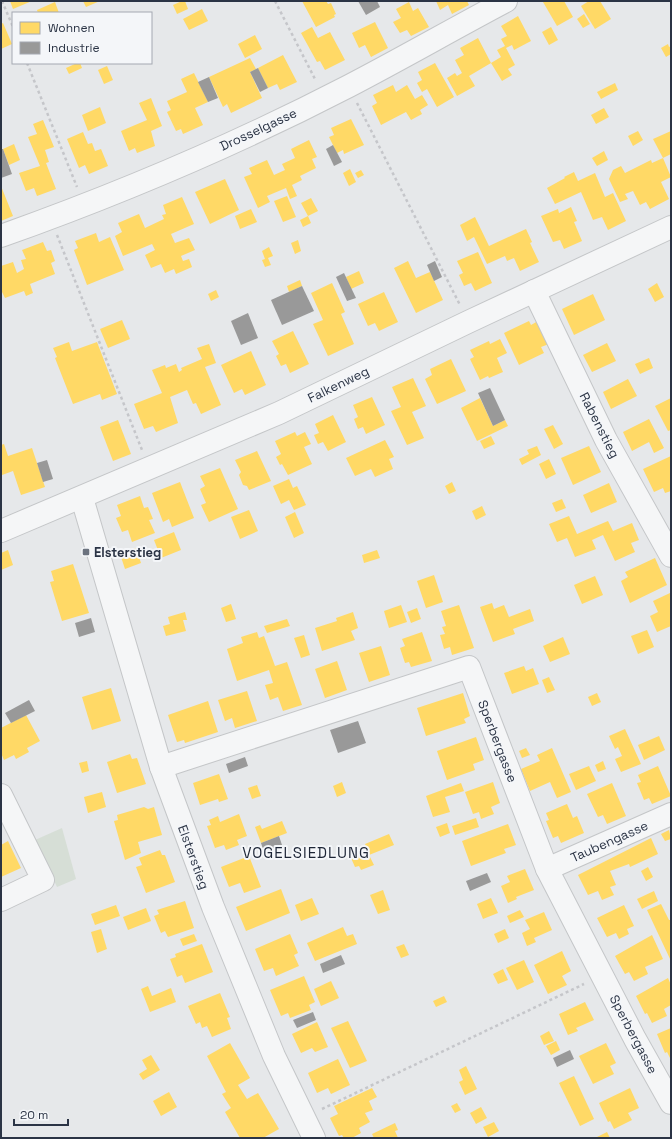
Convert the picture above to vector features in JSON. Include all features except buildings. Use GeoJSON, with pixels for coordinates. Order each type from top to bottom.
{"type":"FeatureCollection","features":[{"type":"Feature","properties":{"kind":"street","name":"Drosselgasse"},"geometry":{"type":"LineString","coordinates":[[1,236],[85,205],[216,149],[349,86],[506,1]]}},
{"type":"Feature","properties":{"kind":"street","name":"Falkenweg"},"geometry":{"type":"LineString","coordinates":[[1,531],[82,498],[279,413],[671,227]]}},
{"type":"Feature","properties":{"kind":"street","name":"Rabenstieg"},"geometry":{"type":"LineString","coordinates":[[534,291],[606,440],[671,556]]}},
{"type":"Feature","properties":{"kind":"street","name":"Elsterstieg"},"geometry":{"type":"LineString","coordinates":[[82,498],[161,767],[216,914],[274,1056],[314,1138]]}},
{"type":"Feature","properties":{"kind":"street","name":"Sperbergasse"},"geometry":{"type":"LineString","coordinates":[[161,767],[469,667],[547,869],[635,1039],[671,1103]]}},
{"type":"Feature","properties":{"kind":"street"},"geometry":{"type":"LineString","coordinates":[[1,795],[43,880],[1,900]]}},
{"type":"Feature","properties":{"kind":"street","name":"Taubengasse"},"geometry":{"type":"LineString","coordinates":[[547,869],[671,814]]}},
{"type":"Feature","properties":{"kind":"path"},"geometry":{"type":"LineString","coordinates":[[2,1],[12,26]]}},
{"type":"Feature","properties":{"kind":"path"},"geometry":{"type":"LineString","coordinates":[[275,1],[325,98]]}},
{"type":"Feature","properties":{"kind":"path"},"geometry":{"type":"LineString","coordinates":[[27,64],[85,205]]}},
{"type":"Feature","properties":{"kind":"path"},"geometry":{"type":"LineString","coordinates":[[349,86],[468,322]]}},
{"type":"Feature","properties":{"kind":"path"},"geometry":{"type":"LineString","coordinates":[[51,218],[149,469]]}},
{"type":"Feature","properties":{"kind":"path"},"geometry":{"type":"LineString","coordinates":[[303,1117],[603,975]]}},
{"type":"Feature","properties":{"kind":"shaded area"},"geometry":{"type":"Polygon","coordinates":[[[62,828],[76,879],[57,887],[35,840],[62,828]]]}},
{"type":"Feature","properties":{"kind":"place","name":"Elsterstieg"},"geometry":{"type":"Point","coordinates":[86,552]}},
{"type":"Feature","properties":{"kind":"district","name":"VOGELSIEDLUNG"},"geometry":{"type":"Point","coordinates":[306,853]}}]}
